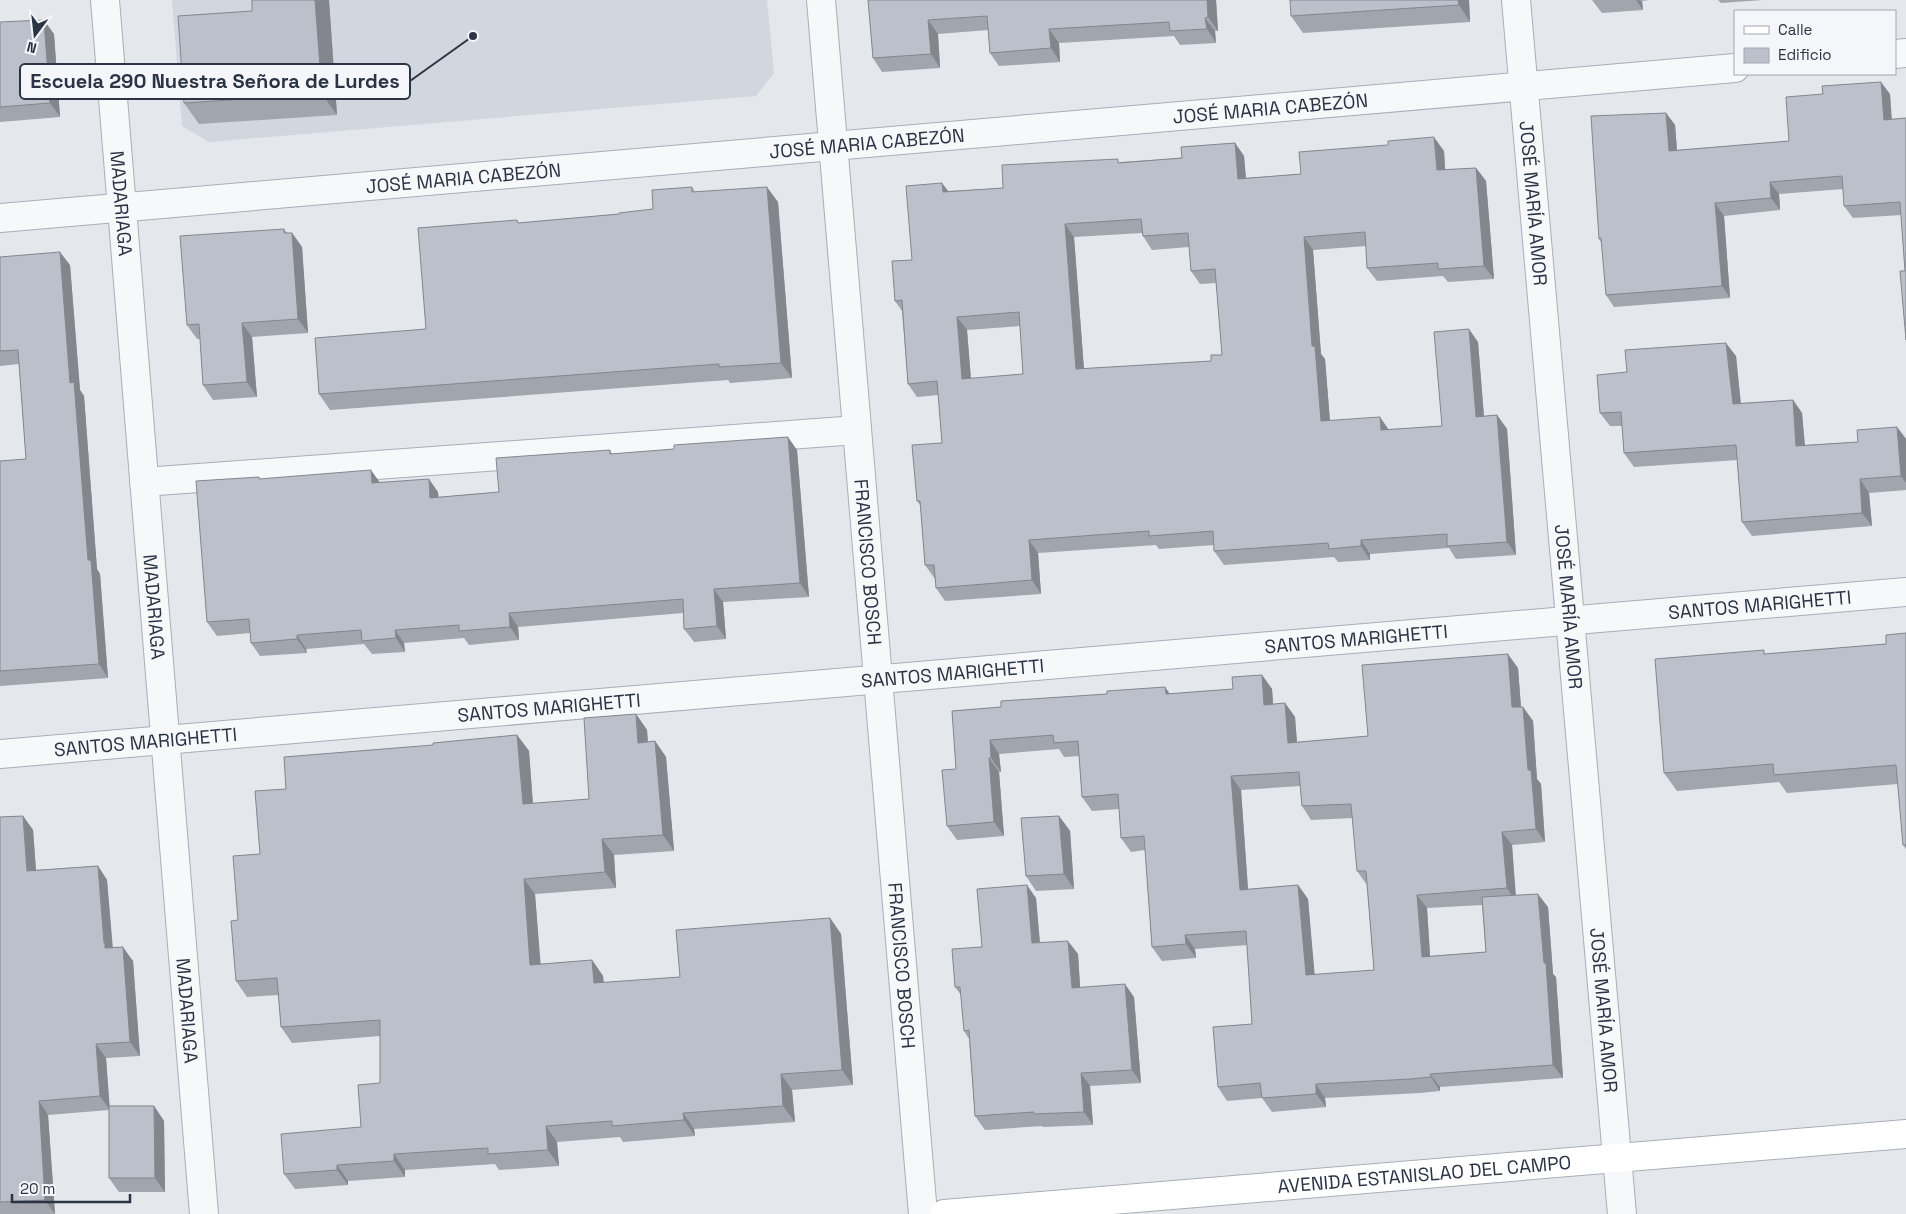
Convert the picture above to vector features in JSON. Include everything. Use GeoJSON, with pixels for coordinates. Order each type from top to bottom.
{"type":"FeatureCollection","features":[{"type":"Feature","properties":{"kind":"main road","name":"AVENIDA ESTANISLAO DEL CAMPO"},"geometry":{"type":"LineString","coordinates":[[944,1214],[1906,1134]]}},
{"type":"Feature","properties":{"kind":"street","name":"MADARIAGA"},"geometry":{"type":"LineString","coordinates":[[105,0],[204,1214]]}},
{"type":"Feature","properties":{"kind":"street","name":"FRANCISCO BOSCH"},"geometry":{"type":"LineString","coordinates":[[821,0],[923,1214]]}},
{"type":"Feature","properties":{"kind":"street","name":"JOSÉ MARÍA AMOR"},"geometry":{"type":"LineString","coordinates":[[1516,0],[1622,1214]]}},
{"type":"Feature","properties":{"kind":"street","name":"JOSÉ MARIA CABEZÓN"},"geometry":{"type":"LineString","coordinates":[[0,218],[1734,68]]}},
{"type":"Feature","properties":{"kind":"street"},"geometry":{"type":"LineString","coordinates":[[144,482],[857,430]]}},
{"type":"Feature","properties":{"kind":"street","name":"SANTOS MARIGHETTI"},"geometry":{"type":"LineString","coordinates":[[0,754],[1906,592]]}},
{"type":"Feature","properties":{"kind":"shaded area"},"geometry":{"type":"Polygon","coordinates":[[[172,0],[767,0],[774,73],[756,96],[209,142],[182,126],[172,0]]]}},
{"type":"Feature","properties":{"kind":"building"},"geometry":{"type":"Polygon","coordinates":[[[252,0],[315,0],[322,94],[184,103],[178,16],[252,11],[252,0]]]}},
{"type":"Feature","properties":{"kind":"building"},"geometry":{"type":"Polygon","coordinates":[[[868,0],[1207,0],[1208,17],[1205,18],[1207,29],[1170,31],[1169,22],[1049,29],[1051,48],[990,53],[987,16],[928,20],[931,54],[873,58],[868,0]]]}},
{"type":"Feature","properties":{"kind":"building"},"geometry":{"type":"Polygon","coordinates":[[[1290,0],[1458,0],[1459,5],[1291,16],[1290,0]]]}},
{"type":"Feature","properties":{"kind":"building"},"geometry":{"type":"Polygon","coordinates":[[[44,20],[50,103],[0,107],[0,22],[44,20]]]}},
{"type":"Feature","properties":{"kind":"building"},"geometry":{"type":"Polygon","coordinates":[[[1881,82],[1884,120],[1906,118],[1906,340],[1900,271],[1905,271],[1900,202],[1844,206],[1842,176],[1770,182],[1771,198],[1715,203],[1722,286],[1606,295],[1601,238],[1599,239],[1591,116],[1666,113],[1669,151],[1789,141],[1786,97],[1823,94],[1822,86],[1881,82]]]}},
{"type":"Feature","properties":{"kind":"building"},"geometry":{"type":"Polygon","coordinates":[[[1434,137],[1437,170],[1476,168],[1484,266],[1438,269],[1438,263],[1367,268],[1365,232],[1304,237],[1312,346],[1315,346],[1321,421],[1380,417],[1381,430],[1442,426],[1434,332],[1469,329],[1476,417],[1497,415],[1507,542],[1447,546],[1447,534],[1361,540],[1361,546],[1329,549],[1328,543],[1214,551],[1213,531],[1149,536],[1149,531],[1029,540],[1032,580],[936,588],[934,565],[925,565],[920,501],[917,501],[912,445],[942,443],[937,381],[908,384],[902,300],[895,301],[892,261],[912,260],[906,186],[942,183],[943,192],[1003,188],[1002,165],[1118,159],[1118,163],[1182,158],[1181,147],[1235,143],[1238,179],[1301,174],[1299,152],[1388,145],[1388,141],[1434,137]],[[1141,219],[1065,224],[1076,369],[1211,361],[1211,355],[1222,355],[1215,269],[1191,271],[1188,233],[1143,236],[1141,219]],[[1019,312],[957,317],[962,379],[1023,374],[1019,312]]]}},
{"type":"Feature","properties":{"kind":"building"},"geometry":{"type":"Polygon","coordinates":[[[692,187],[692,192],[767,187],[781,363],[719,367],[719,364],[319,394],[315,338],[426,329],[418,228],[517,220],[518,223],[653,209],[652,190],[692,187]]]}},
{"type":"Feature","properties":{"kind":"building"},"geometry":{"type":"Polygon","coordinates":[[[284,229],[284,233],[292,233],[298,319],[242,323],[247,382],[203,385],[199,324],[187,325],[180,236],[284,229]]]}},
{"type":"Feature","properties":{"kind":"building"},"geometry":{"type":"Polygon","coordinates":[[[60,252],[70,383],[74,382],[88,560],[91,560],[99,664],[0,671],[0,461],[26,459],[18,350],[0,351],[0,257],[60,252]]]}},
{"type":"Feature","properties":{"kind":"building"},"geometry":{"type":"Polygon","coordinates":[[[1726,343],[1733,404],[1793,400],[1796,446],[1858,442],[1857,430],[1897,427],[1901,476],[1860,479],[1862,513],[1742,522],[1736,445],[1624,453],[1621,412],[1600,413],[1597,375],[1627,372],[1625,350],[1726,343]]]}},
{"type":"Feature","properties":{"kind":"building"},"geometry":{"type":"Polygon","coordinates":[[[788,437],[800,583],[714,589],[717,626],[684,629],[683,599],[509,613],[510,627],[459,631],[459,625],[395,630],[396,638],[362,641],[361,630],[297,635],[297,639],[251,643],[249,619],[207,622],[196,481],[259,477],[259,479],[371,470],[372,483],[429,479],[430,498],[499,492],[496,458],[610,450],[610,454],[674,449],[674,445],[788,437]]]}},
{"type":"Feature","properties":{"kind":"building"},"geometry":{"type":"Polygon","coordinates":[[[1906,633],[1906,845],[1903,845],[1896,765],[1774,775],[1773,764],[1664,773],[1655,659],[1764,650],[1764,654],[1886,644],[1886,635],[1906,633]]]}},
{"type":"Feature","properties":{"kind":"building"},"geometry":{"type":"Polygon","coordinates":[[[1508,654],[1512,707],[1523,707],[1528,770],[1531,770],[1536,829],[1502,832],[1507,888],[1417,895],[1422,957],[1486,952],[1482,897],[1538,894],[1544,963],[1546,963],[1553,1065],[1430,1074],[1431,1077],[1410,1079],[1316,1084],[1316,1094],[1262,1098],[1260,1083],[1218,1087],[1213,1027],[1252,1024],[1246,931],[1185,935],[1186,944],[1152,947],[1144,836],[1121,838],[1118,794],[1082,797],[1078,741],[1054,743],[1053,735],[990,740],[991,758],[989,758],[994,822],[947,826],[942,770],[956,769],[952,711],[1001,707],[1001,701],[1107,694],[1107,691],[1165,687],[1166,694],[1233,689],[1232,677],[1262,675],[1264,705],[1285,703],[1288,743],[1368,736],[1362,665],[1508,654]],[[1299,772],[1231,776],[1240,890],[1298,885],[1306,975],[1374,970],[1366,871],[1357,871],[1351,804],[1302,806],[1299,772]]]}},
{"type":"Feature","properties":{"kind":"building"},"geometry":{"type":"Polygon","coordinates":[[[636,714],[638,743],[655,741],[663,835],[602,839],[605,872],[524,879],[530,965],[592,960],[594,983],[680,977],[676,930],[830,918],[842,1070],[781,1074],[783,1106],[683,1113],[684,1120],[612,1126],[612,1121],[546,1126],[548,1150],[488,1154],[488,1148],[394,1154],[394,1161],[337,1165],[337,1170],[284,1174],[281,1134],[361,1127],[358,1085],[380,1083],[380,1020],[281,1027],[277,978],[236,981],[231,921],[238,920],[233,856],[260,854],[255,791],[286,789],[284,757],[433,745],[433,743],[517,735],[523,804],[589,799],[584,718],[636,714]]]}},
{"type":"Feature","properties":{"kind":"building"},"geometry":{"type":"Polygon","coordinates":[[[23,816],[27,871],[98,866],[105,948],[123,947],[130,1042],[96,1044],[100,1096],[39,1101],[45,1200],[0,1202],[0,817],[23,816]]]}},
{"type":"Feature","properties":{"kind":"building"},"geometry":{"type":"Polygon","coordinates":[[[1059,816],[1064,874],[1026,876],[1021,818],[1059,816]]]}},
{"type":"Feature","properties":{"kind":"building"},"geometry":{"type":"Polygon","coordinates":[[[1027,885],[1032,943],[1068,941],[1072,988],[1125,984],[1132,1070],[1081,1073],[1084,1112],[1034,1114],[1034,1112],[975,1116],[969,1030],[964,1031],[960,987],[955,987],[952,949],[982,947],[977,889],[1027,885]]]}},
{"type":"Feature","properties":{"kind":"building"},"geometry":{"type":"Polygon","coordinates":[[[109,1106],[154,1106],[155,1178],[109,1178],[109,1106]]]}},
{"type":"Feature","properties":{"kind":"place","name":"Escuela 290 Nuestra Señora de Lurdes"},"geometry":{"type":"Point","coordinates":[473,36]}}]}
